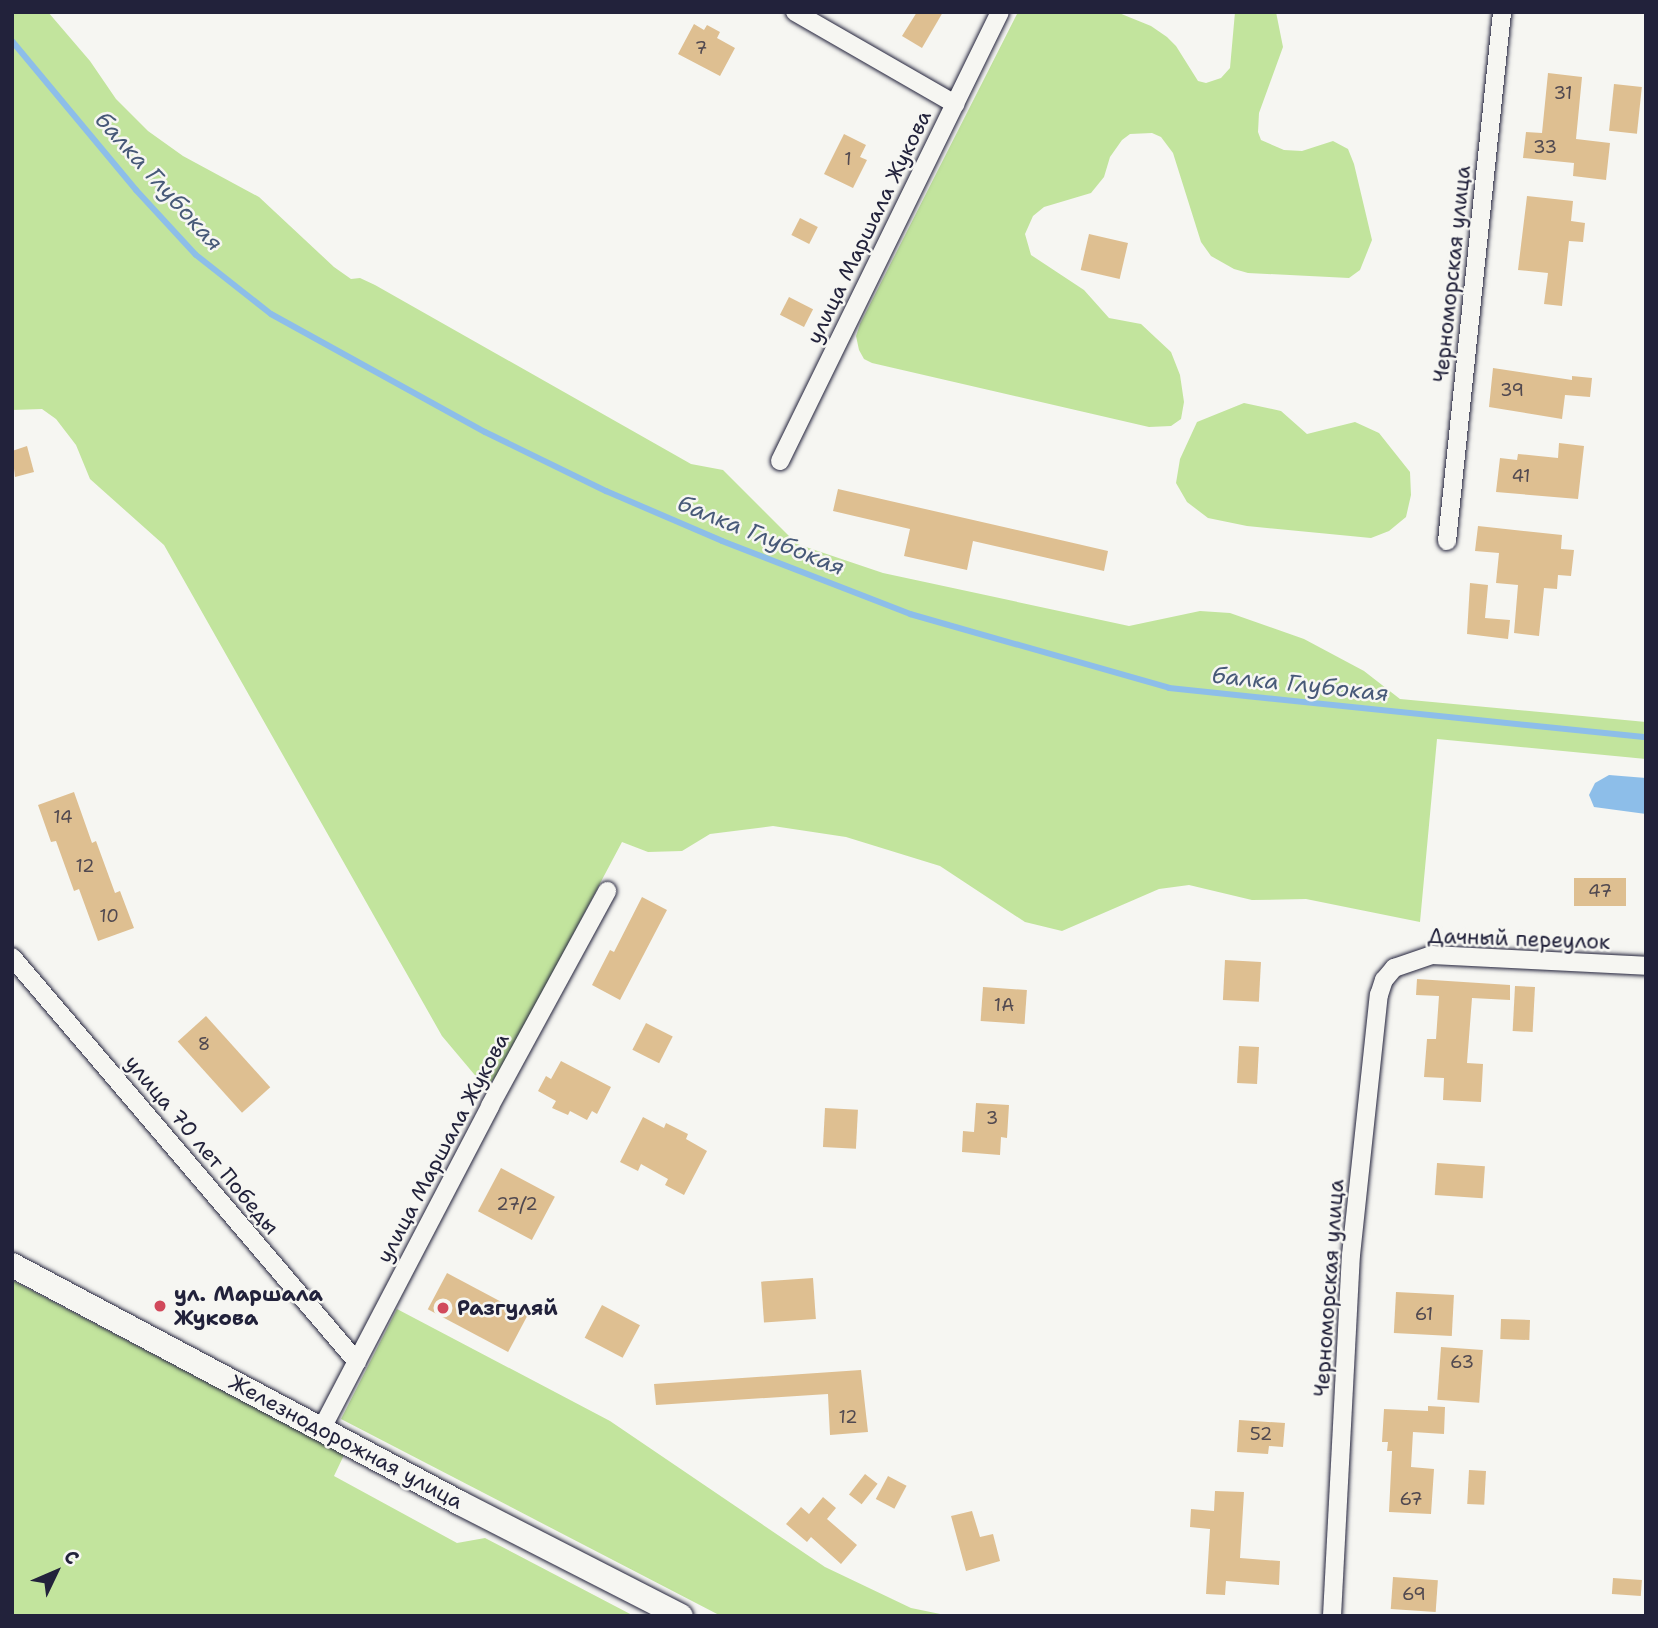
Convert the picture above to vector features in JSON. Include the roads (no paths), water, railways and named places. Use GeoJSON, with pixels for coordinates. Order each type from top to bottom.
{"type":"FeatureCollection","features":[{"type":"Feature","properties":{"kind":"main road","name":"Железнодорожная улица"},"geometry":{"type":"LineString","coordinates":[[12,1265],[460,1503],[681,1616]]}},
{"type":"Feature","properties":{"kind":"street"},"geometry":{"type":"LineString","coordinates":[[795,12],[955,104]]}},
{"type":"Feature","properties":{"kind":"street","name":"улица Маршала Жукова"},"geometry":{"type":"LineString","coordinates":[[780,461],[1000,12]]}},
{"type":"Feature","properties":{"kind":"street","name":"Черноморская улица"},"geometry":{"type":"LineString","coordinates":[[1447,541],[1502,12]]}},
{"type":"Feature","properties":{"kind":"street","name":"улица Маршала Жукова"},"geometry":{"type":"LineString","coordinates":[[322,1428],[490,1106],[607,891]]}},
{"type":"Feature","properties":{"kind":"street","name":"Дачный переулок"},"geometry":{"type":"LineString","coordinates":[[1394,968],[1432,955],[1646,966]]}},
{"type":"Feature","properties":{"kind":"street","name":"улица 70 лет Победы"},"geometry":{"type":"LineString","coordinates":[[12,957],[357,1362]]}},
{"type":"Feature","properties":{"kind":"street","name":"Черноморская улица"},"geometry":{"type":"LineString","coordinates":[[1332,1616],[1351,1255],[1379,996],[1384,980],[1394,968]]}},
{"type":"Feature","properties":{"kind":"water"},"geometry":{"type":"Polygon","coordinates":[[[1609,775],[1646,778],[1646,814],[1594,807],[1589,795],[1595,783],[1609,775]]]}},
{"type":"Feature","properties":{"kind":"waterway","name":"балка Глубокая"},"geometry":{"type":"LineString","coordinates":[[12,41],[136,190],[196,255],[271,314],[485,432],[606,491],[722,541],[910,614],[1169,688],[1646,737]]}},
{"type":"Feature","properties":{"kind":"place","name":"ул. Маршала Жукова"},"geometry":{"type":"Point","coordinates":[160,1306]}},
{"type":"Feature","properties":{"kind":"place","name":"Разгуляй"},"geometry":{"type":"Point","coordinates":[443,1308]}}]}
